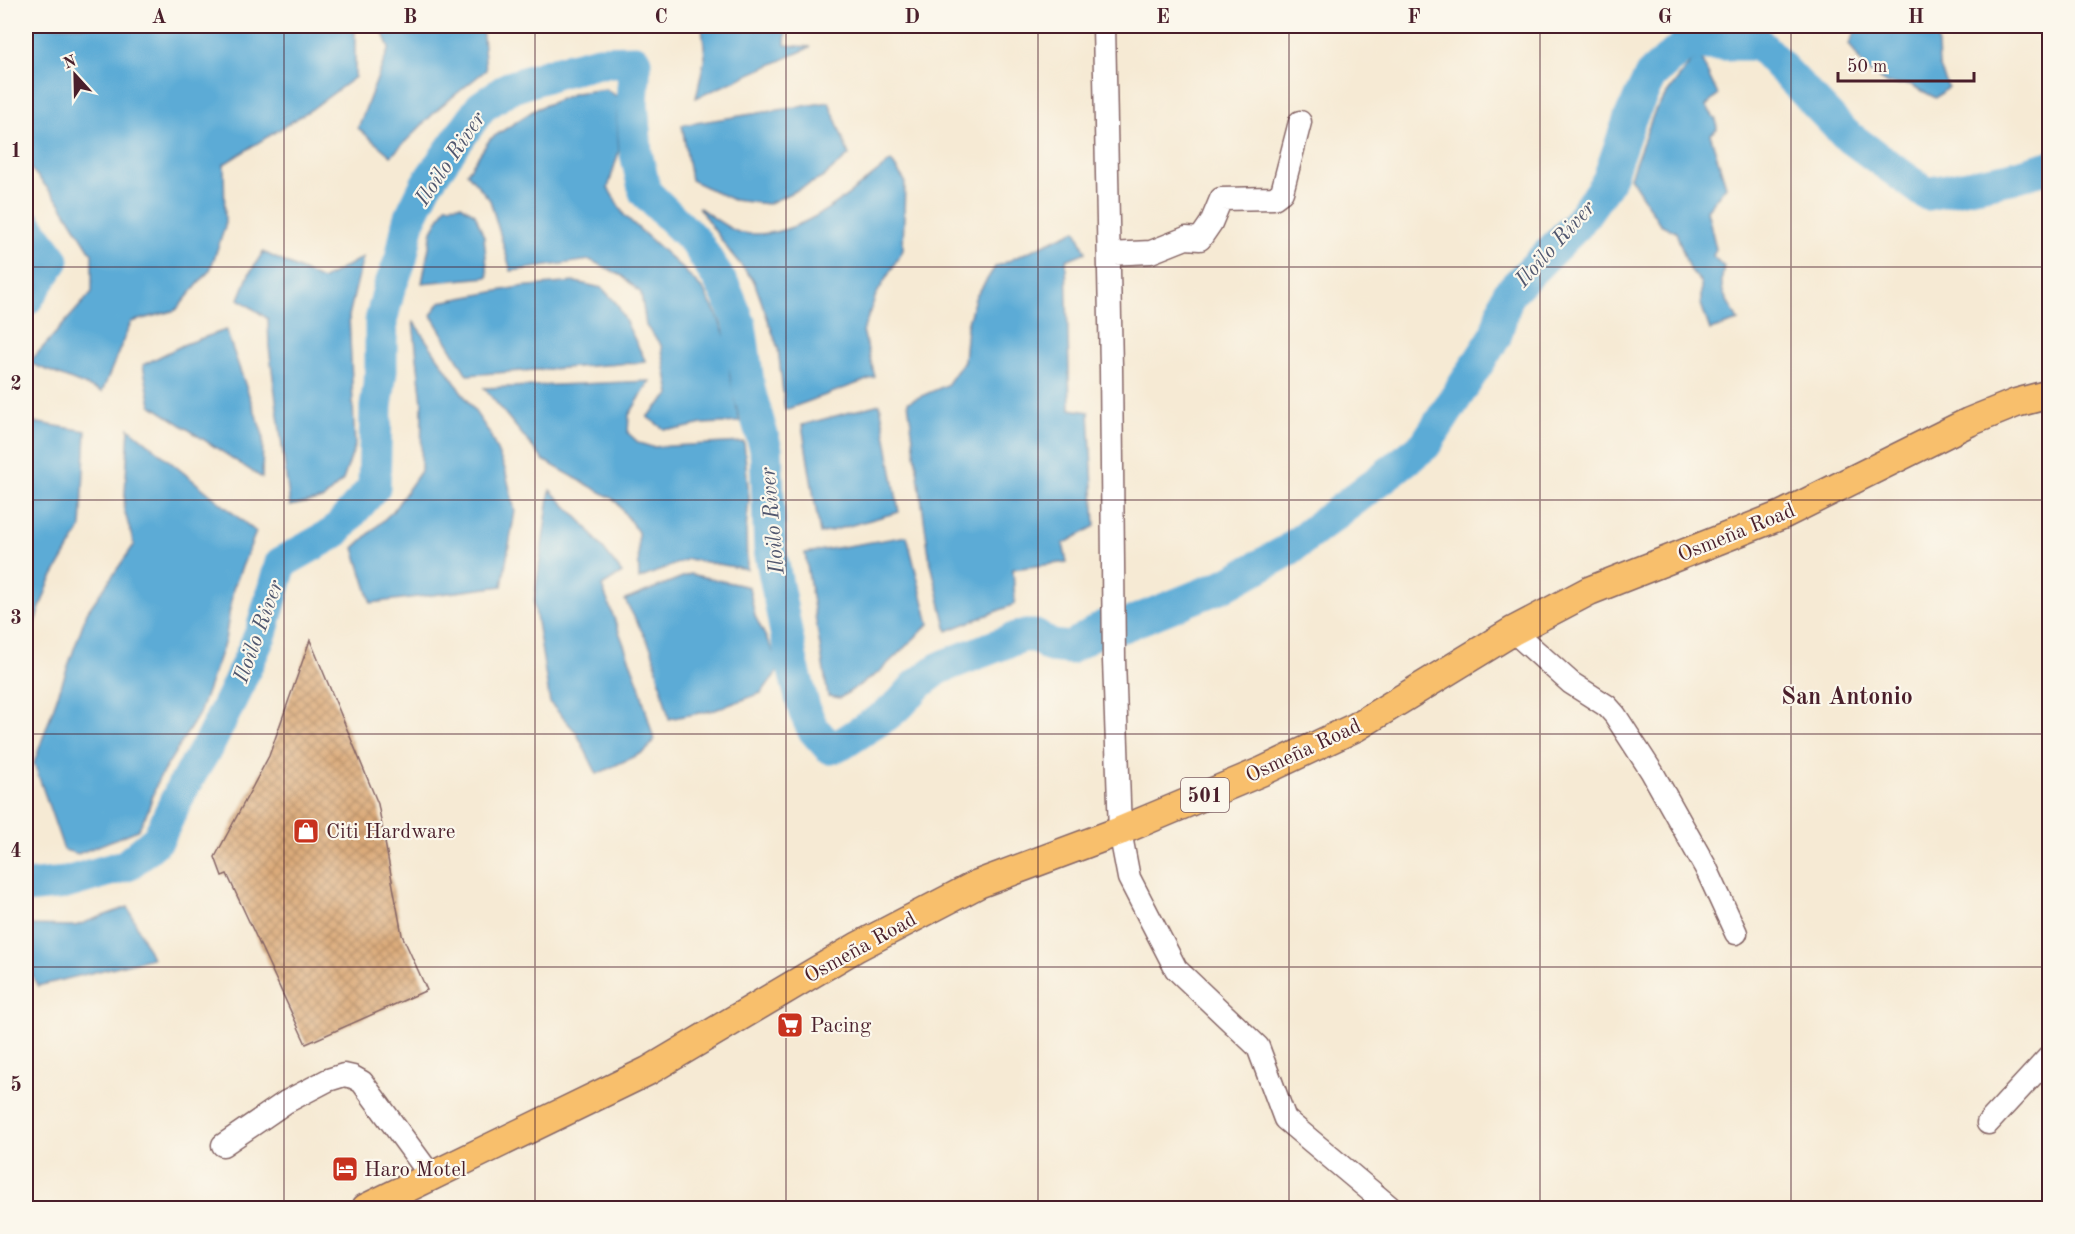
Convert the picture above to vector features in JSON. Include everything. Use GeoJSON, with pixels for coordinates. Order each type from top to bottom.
{"type":"FeatureCollection","features":[{"type":"Feature","properties":{"kind":"main road","name":"Osmeña Road"},"geometry":{"type":"LineString","coordinates":[[366,1209],[648,1071],[857,947],[978,884],[1120,831],[1263,771],[1356,727],[1513,631],[1589,591],[1782,515],[1969,422],[2016,402],[2049,394]]}},
{"type":"Feature","properties":{"kind":"street"},"geometry":{"type":"LineString","coordinates":[[1104,26],[1114,660],[1120,831],[1129,878],[1176,969],[1258,1047],[1285,1119],[1390,1209]]}},
{"type":"Feature","properties":{"kind":"street"},"geometry":{"type":"LineString","coordinates":[[1109,254],[1151,252],[1186,238],[1200,239],[1211,223],[1221,200],[1274,198],[1282,192],[1300,122]]}},
{"type":"Feature","properties":{"kind":"street"},"geometry":{"type":"LineString","coordinates":[[1513,631],[1571,683],[1607,706],[1615,715],[1652,772],[1706,868],[1736,933]]}},
{"type":"Feature","properties":{"kind":"street"},"geometry":{"type":"LineString","coordinates":[[1988,1123],[2049,1056]]}},
{"type":"Feature","properties":{"kind":"street"},"geometry":{"type":"LineString","coordinates":[[224,1145],[286,1102],[328,1080],[344,1075],[362,1082],[431,1176]]}},
{"type":"Feature","properties":{"kind":"water"},"geometry":{"type":"Polygon","coordinates":[[[26,26],[355,26],[355,77],[312,109],[224,164],[225,227],[210,270],[176,310],[131,322],[102,392],[29,363],[92,292],[92,254],[60,203],[26,163],[26,26]]]}},
{"type":"Feature","properties":{"kind":"water"},"geometry":{"type":"Polygon","coordinates":[[[380,26],[482,26],[486,70],[440,107],[391,156],[358,128],[389,48],[380,26]]]}},
{"type":"Feature","properties":{"kind":"water"},"geometry":{"type":"Polygon","coordinates":[[[702,26],[786,26],[785,45],[811,47],[696,98],[705,57],[702,26]]]}},
{"type":"Feature","properties":{"kind":"water"},"geometry":{"type":"Polygon","coordinates":[[[1858,26],[1937,26],[1939,65],[1948,87],[1936,98],[1909,84],[1888,84],[1865,69],[1849,44],[1858,26]]]}},
{"type":"Feature","properties":{"kind":"water"},"geometry":{"type":"Polygon","coordinates":[[[1701,59],[1718,95],[1706,106],[1716,120],[1717,129],[1710,134],[1726,186],[1707,210],[1716,249],[1713,256],[1724,267],[1723,290],[1738,321],[1710,330],[1701,304],[1701,282],[1689,269],[1676,232],[1660,224],[1630,177],[1655,110],[1692,60],[1701,59]]]}},
{"type":"Feature","properties":{"kind":"water"},"geometry":{"type":"Polygon","coordinates":[[[606,89],[616,96],[619,151],[608,188],[624,215],[704,291],[718,317],[731,350],[730,375],[740,422],[664,429],[647,417],[670,394],[661,345],[646,326],[641,293],[622,276],[590,260],[511,271],[490,200],[467,173],[490,139],[536,109],[575,93],[606,89]]]}},
{"type":"Feature","properties":{"kind":"water"},"geometry":{"type":"Polygon","coordinates":[[[829,102],[849,155],[822,178],[768,204],[733,200],[691,180],[682,125],[829,102]]]}},
{"type":"Feature","properties":{"kind":"water"},"geometry":{"type":"Polygon","coordinates":[[[891,161],[905,181],[903,250],[876,295],[863,331],[875,377],[785,410],[778,348],[754,281],[698,207],[737,232],[763,234],[783,230],[803,223],[822,212],[891,161]]]}},
{"type":"Feature","properties":{"kind":"water"},"geometry":{"type":"Polygon","coordinates":[[[461,205],[475,214],[484,237],[488,277],[422,283],[432,231],[446,206],[461,205]]]}},
{"type":"Feature","properties":{"kind":"water"},"geometry":{"type":"Polygon","coordinates":[[[1076,230],[1086,252],[1066,260],[1070,409],[1089,412],[1095,526],[1063,544],[1067,562],[1013,569],[1015,604],[947,631],[929,555],[908,402],[947,385],[964,361],[967,326],[975,298],[995,267],[1076,230]]]}},
{"type":"Feature","properties":{"kind":"water"},"geometry":{"type":"Polygon","coordinates":[[[263,252],[322,280],[363,257],[349,316],[355,446],[343,480],[323,499],[290,506],[269,347],[268,319],[239,299],[249,274],[263,252]]]}},
{"type":"Feature","properties":{"kind":"water"},"geometry":{"type":"Polygon","coordinates":[[[575,282],[602,288],[617,304],[646,362],[467,375],[431,315],[440,302],[519,287],[575,282]]]}},
{"type":"Feature","properties":{"kind":"water"},"geometry":{"type":"Polygon","coordinates":[[[413,321],[489,432],[505,469],[515,511],[502,586],[371,603],[354,548],[393,511],[421,471],[422,403],[413,321]]]}},
{"type":"Feature","properties":{"kind":"water"},"geometry":{"type":"Polygon","coordinates":[[[226,330],[263,435],[262,478],[151,405],[143,365],[185,344],[226,330]]]}},
{"type":"Feature","properties":{"kind":"water"},"geometry":{"type":"Polygon","coordinates":[[[650,381],[629,415],[628,433],[639,443],[652,447],[744,442],[749,499],[746,530],[747,569],[688,559],[639,579],[638,532],[615,500],[543,460],[484,388],[650,381]]]}},
{"type":"Feature","properties":{"kind":"water"},"geometry":{"type":"Polygon","coordinates":[[[880,404],[899,512],[820,534],[802,425],[880,404]]]}},
{"type":"Feature","properties":{"kind":"water"},"geometry":{"type":"Polygon","coordinates":[[[26,421],[86,431],[81,528],[50,581],[26,645],[26,421]]]}},
{"type":"Feature","properties":{"kind":"water"},"geometry":{"type":"Polygon","coordinates":[[[129,428],[256,532],[233,589],[225,641],[199,714],[158,780],[147,813],[138,830],[78,854],[64,850],[34,763],[87,612],[134,545],[124,509],[129,428]]]}},
{"type":"Feature","properties":{"kind":"water"},"geometry":{"type":"Polygon","coordinates":[[[550,490],[583,523],[622,573],[602,586],[639,685],[654,740],[646,751],[597,774],[576,732],[550,703],[534,603],[550,490]]]}},
{"type":"Feature","properties":{"kind":"water"},"geometry":{"type":"Polygon","coordinates":[[[907,536],[929,624],[878,673],[840,698],[828,696],[805,553],[907,536]]]}},
{"type":"Feature","properties":{"kind":"water"},"geometry":{"type":"Polygon","coordinates":[[[690,574],[749,587],[755,616],[781,667],[761,693],[715,710],[669,719],[652,650],[625,600],[690,574]]]}},
{"type":"Feature","properties":{"kind":"water"},"geometry":{"type":"Polygon","coordinates":[[[128,907],[152,958],[38,986],[26,964],[26,925],[75,926],[128,907]]]}},
{"type":"Feature","properties":{"kind":"building","name":"Citi Hardware"},"geometry":{"type":"Polygon","coordinates":[[[310,640],[378,804],[402,935],[427,990],[306,1044],[227,874],[222,876],[215,857],[269,756],[310,640]]]}},
{"type":"Feature","properties":{"kind":"waterway","name":"Iloilo River"},"geometry":{"type":"LineString","coordinates":[[1123,626],[1225,585],[1287,551],[1425,445],[1495,337],[1508,294],[1577,225],[1608,181],[1630,118],[1651,75],[1686,44],[1759,44],[1845,134],[1927,194],[2010,178],[2050,167]]}},
{"type":"Feature","properties":{"kind":"waterway","name":"Iloilo River"},"geometry":{"type":"LineString","coordinates":[[26,887],[66,883],[127,865],[158,839],[182,788],[210,742],[261,633],[281,563],[334,533],[374,487],[376,407],[381,371],[381,321],[389,289],[401,259],[409,220],[427,183],[481,107],[509,88],[599,62],[635,61],[632,102],[636,153],[645,192],[696,242],[725,289],[740,325],[749,390],[766,449],[770,549],[792,663],[805,712],[813,729],[830,748],[842,744],[885,716],[900,704],[917,685],[938,669],[949,664],[1022,636],[1037,636],[1050,646],[1070,648],[1105,626]]}},
{"type":"Feature","properties":{"kind":"waterway","name":"Iloilo River"},"geometry":{"type":"LineString","coordinates":[[26,224],[53,260],[26,300]]}},
{"type":"Feature","properties":{"kind":"place","name":"Citi Hardware"},"geometry":{"type":"Point","coordinates":[306,831]}},
{"type":"Feature","properties":{"kind":"place","name":"Pacing"},"geometry":{"type":"Point","coordinates":[790,1025]}},
{"type":"Feature","properties":{"kind":"place","name":"Haro Motel"},"geometry":{"type":"Point","coordinates":[345,1169]}},
{"type":"Feature","properties":{"kind":"district","name":"San Antonio"},"geometry":{"type":"Point","coordinates":[1847,696]}}]}
